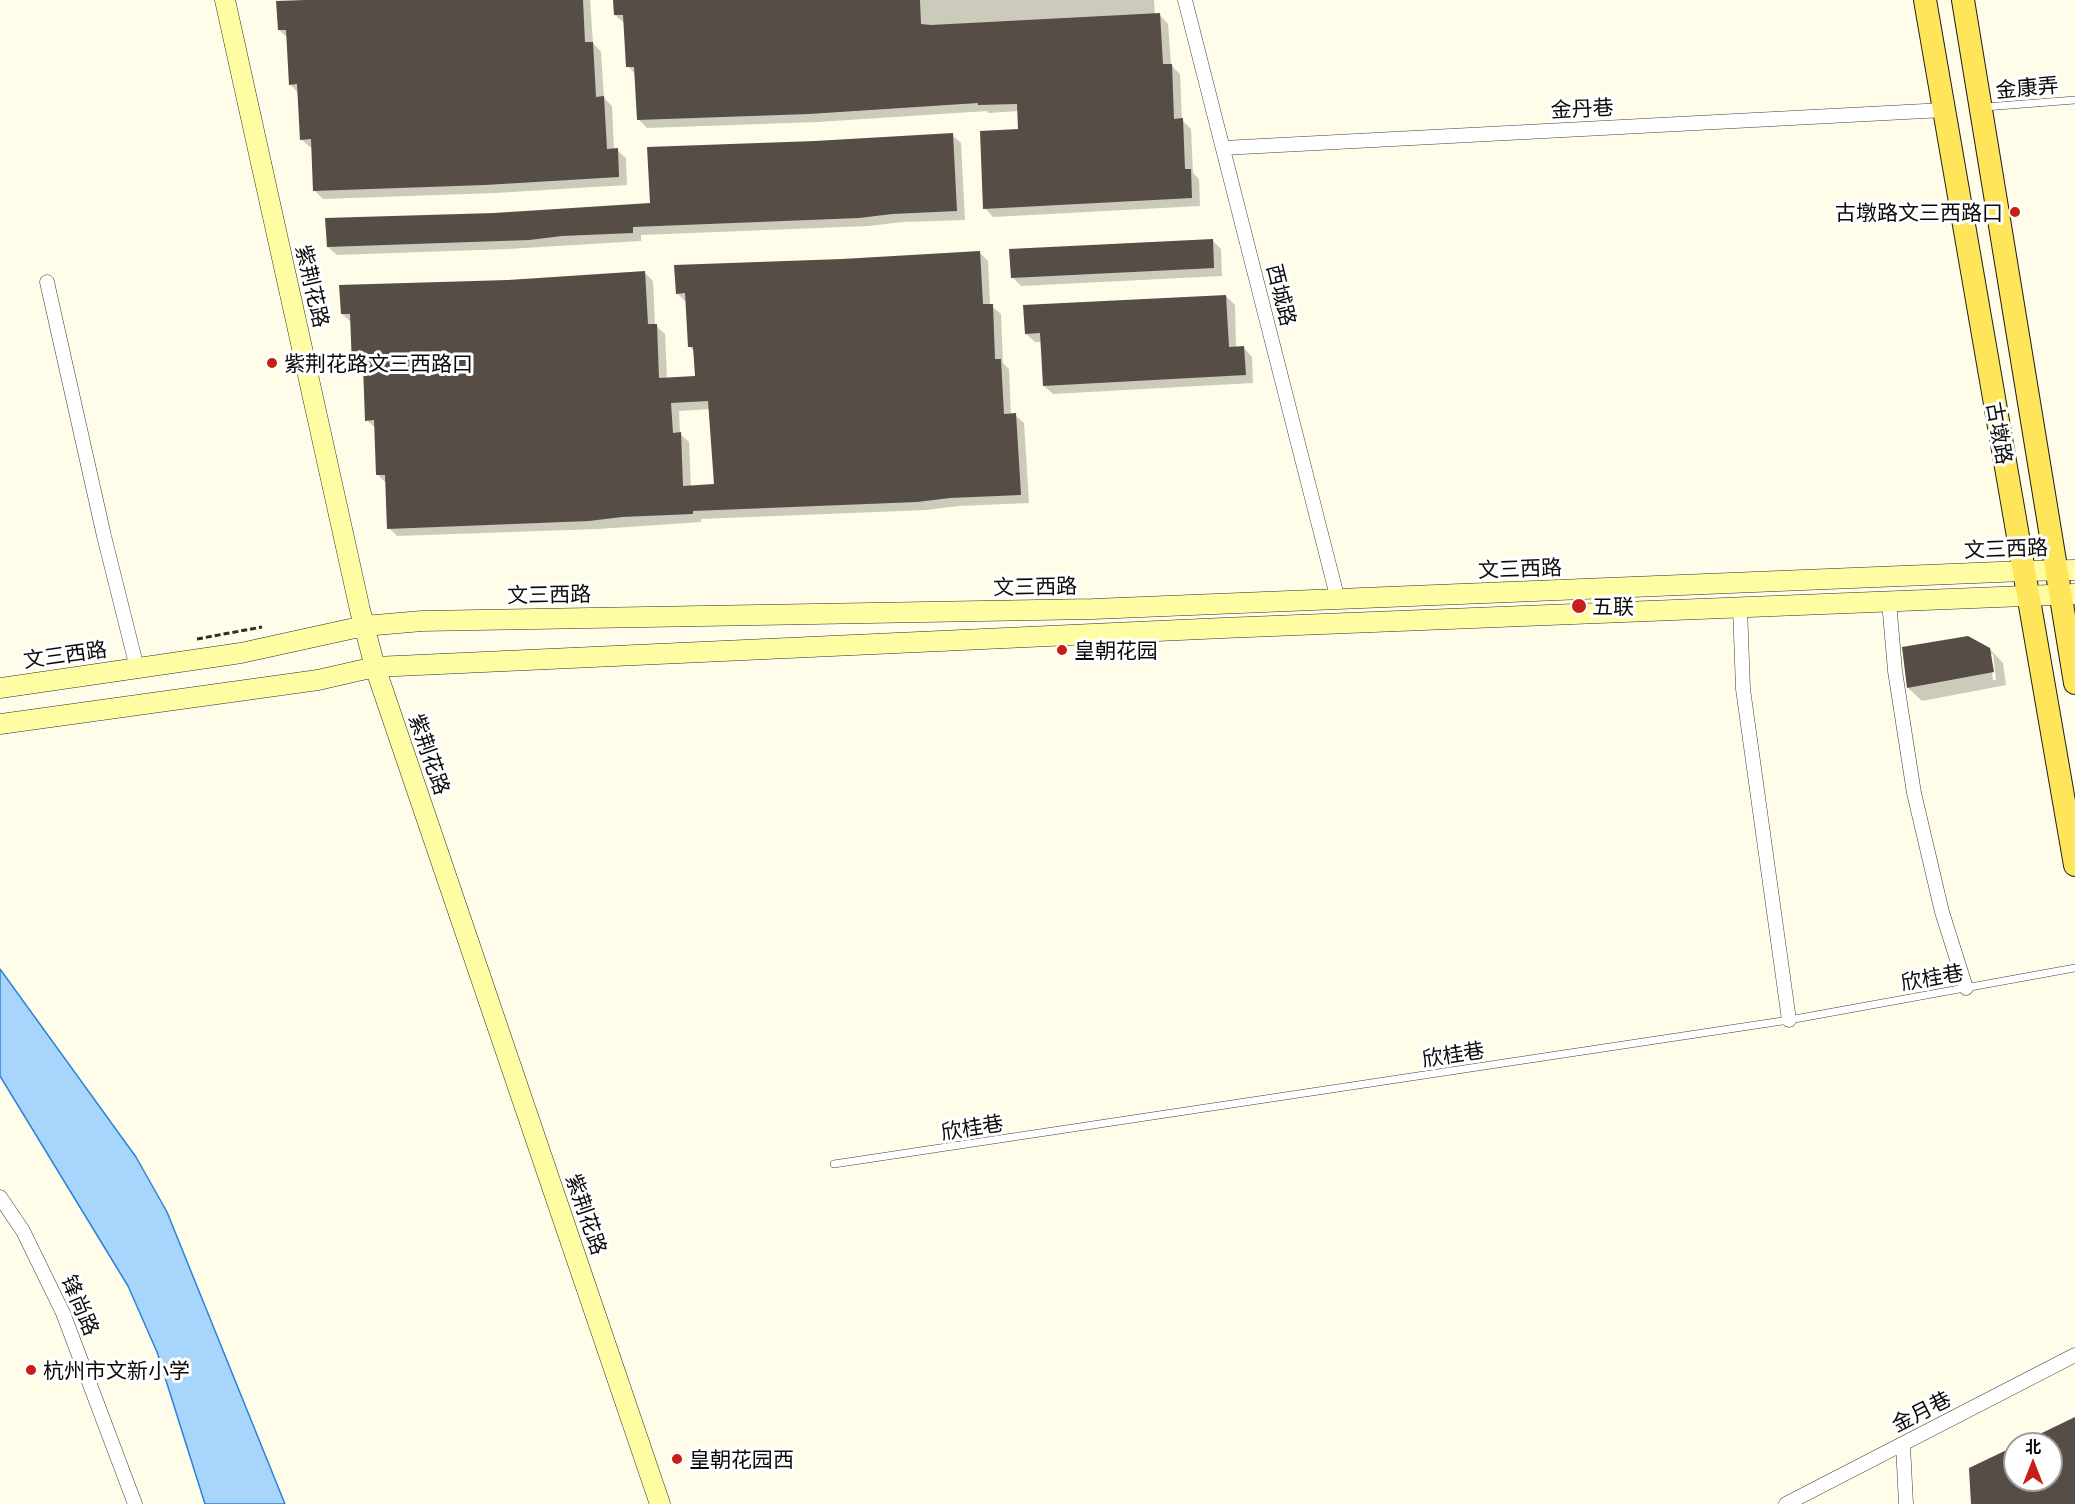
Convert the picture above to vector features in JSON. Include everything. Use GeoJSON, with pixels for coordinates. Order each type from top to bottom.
{"type":"FeatureCollection","features":[{"type":"Feature","properties":{"kind":"main road","name":"紫荆花路"},"geometry":{"type":"LineString","coordinates":[[225,0],[363,626],[660,1504]]}},
{"type":"Feature","properties":{"kind":"main road","name":"古墩路"},"geometry":{"type":"LineString","coordinates":[[1925,0],[2075,865]]}},
{"type":"Feature","properties":{"kind":"main road","name":"古墩路"},"geometry":{"type":"LineString","coordinates":[[1963,0],[2065,571],[2075,683]]}},
{"type":"Feature","properties":{"kind":"main road","name":"文三西路"},"geometry":{"type":"LineString","coordinates":[[0,688],[241,653],[363,626],[422,621],[1093,609],[2065,571]]}},
{"type":"Feature","properties":{"kind":"main road"},"geometry":{"type":"LineString","coordinates":[[0,724],[318,680],[375,667],[1223,628],[2067,595]]}},
{"type":"Feature","properties":{"kind":"street","name":"西城路"},"geometry":{"type":"LineString","coordinates":[[1185,0],[1338,600]]}},
{"type":"Feature","properties":{"kind":"street","name":"金丹巷"},"geometry":{"type":"LineString","coordinates":[[1223,148],[1944,110]]}},
{"type":"Feature","properties":{"kind":"street"},"geometry":{"type":"LineString","coordinates":[[46,282],[104,536],[137,668]]}},
{"type":"Feature","properties":{"kind":"street"},"geometry":{"type":"LineString","coordinates":[[1889,601],[1895,671],[1914,793],[1942,912],[1966,988]]}},
{"type":"Feature","properties":{"kind":"street"},"geometry":{"type":"LineString","coordinates":[[1740,607],[1743,688],[1789,1020]]}},
{"type":"Feature","properties":{"kind":"street","name":"锋尚路"},"geometry":{"type":"LineString","coordinates":[[0,1197],[23,1231],[63,1313],[135,1504]]}},
{"type":"Feature","properties":{"kind":"street","name":"金月巷"},"geometry":{"type":"LineString","coordinates":[[1786,1504],[2075,1355]]}},
{"type":"Feature","properties":{"kind":"street"},"geometry":{"type":"LineString","coordinates":[[1903,1445],[1906,1504]]}},
{"type":"Feature","properties":{"kind":"lane","name":"金康弄"},"geometry":{"type":"LineString","coordinates":[[1981,108],[2075,100]]}},
{"type":"Feature","properties":{"kind":"lane","name":"欣桂巷"},"geometry":{"type":"LineString","coordinates":[[834,1164],[1789,1020],[2075,968]]}},
{"type":"Feature","properties":{"kind":"path"},"geometry":{"type":"LineString","coordinates":[[186,640],[264,627]]}},
{"type":"Feature","properties":{"kind":"water"},"geometry":{"type":"Polygon","coordinates":[[[0,969],[136,1157],[167,1212],[285,1504],[205,1504],[157,1352],[128,1286],[0,1076],[0,969]]]}},
{"type":"Feature","properties":{"kind":"building"},"geometry":{"type":"Polygon","coordinates":[[[583,0],[585,42],[593,42],[596,97],[604,96],[607,149],[618,148],[619,177],[485,185],[313,191],[311,139],[300,140],[297,84],[289,85],[286,30],[278,30],[276,1],[583,0]]]}},
{"type":"Feature","properties":{"kind":"building"},"geometry":{"type":"Polygon","coordinates":[[[613,0],[920,0],[921,24],[931,25],[1160,13],[1163,64],[1172,64],[1174,119],[1183,118],[1185,169],[1191,169],[1192,198],[983,209],[980,131],[1018,129],[1017,104],[978,105],[978,103],[809,114],[637,120],[634,67],[626,67],[623,15],[614,15],[613,0]]]}},
{"type":"Feature","properties":{"kind":"building"},"geometry":{"type":"Polygon","coordinates":[[[953,133],[957,211],[859,218],[633,227],[633,233],[529,240],[327,247],[325,218],[494,213],[650,203],[647,147],[953,133]]]}},
{"type":"Feature","properties":{"kind":"building"},"geometry":{"type":"Polygon","coordinates":[[[1213,239],[1214,268],[1011,278],[1009,249],[1213,239]]]}},
{"type":"Feature","properties":{"kind":"building"},"geometry":{"type":"Polygon","coordinates":[[[980,251],[983,304],[993,304],[995,359],[1001,359],[1004,414],[1016,413],[1021,495],[917,502],[693,511],[693,514],[589,521],[387,529],[385,475],[376,475],[374,420],[365,421],[363,366],[352,367],[350,314],[341,314],[339,285],[508,280],[645,271],[648,324],[657,324],[659,378],[695,376],[693,347],[688,347],[685,293],[676,294],[674,265],[980,251]],[[708,401],[671,403],[673,433],[681,432],[683,486],[714,484],[708,401]]]}},
{"type":"Feature","properties":{"kind":"building"},"geometry":{"type":"Polygon","coordinates":[[[1226,295],[1229,347],[1244,346],[1246,375],[1043,386],[1040,333],[1025,334],[1023,305],[1226,295]]]}},
{"type":"Feature","properties":{"kind":"building"},"geometry":{"type":"Polygon","coordinates":[[[1968,636],[1990,648],[1994,672],[1907,688],[1902,647],[1968,636]]]}},
{"type":"Feature","properties":{"kind":"building"},"geometry":{"type":"Polygon","coordinates":[[[2075,1417],[2075,1504],[1971,1504],[1969,1468],[2003,1452],[2003,1492],[2063,1492],[2063,1432],[2044,1432],[2075,1417]]]}},
{"type":"Feature","properties":{"kind":"place","name":"古墩路文三西路口"},"geometry":{"type":"Point","coordinates":[2015,212]}},
{"type":"Feature","properties":{"kind":"place","name":"紫荆花路文三西路口"},"geometry":{"type":"Point","coordinates":[272,363]}},
{"type":"Feature","properties":{"kind":"place","name":"五联"},"geometry":{"type":"Point","coordinates":[1579,606]}},
{"type":"Feature","properties":{"kind":"place","name":"皇朝花园"},"geometry":{"type":"Point","coordinates":[1062,650]}},
{"type":"Feature","properties":{"kind":"place","name":"杭州市文新小学"},"geometry":{"type":"Point","coordinates":[31,1370]}},
{"type":"Feature","properties":{"kind":"place","name":"皇朝花园西"},"geometry":{"type":"Point","coordinates":[677,1459]}}]}
